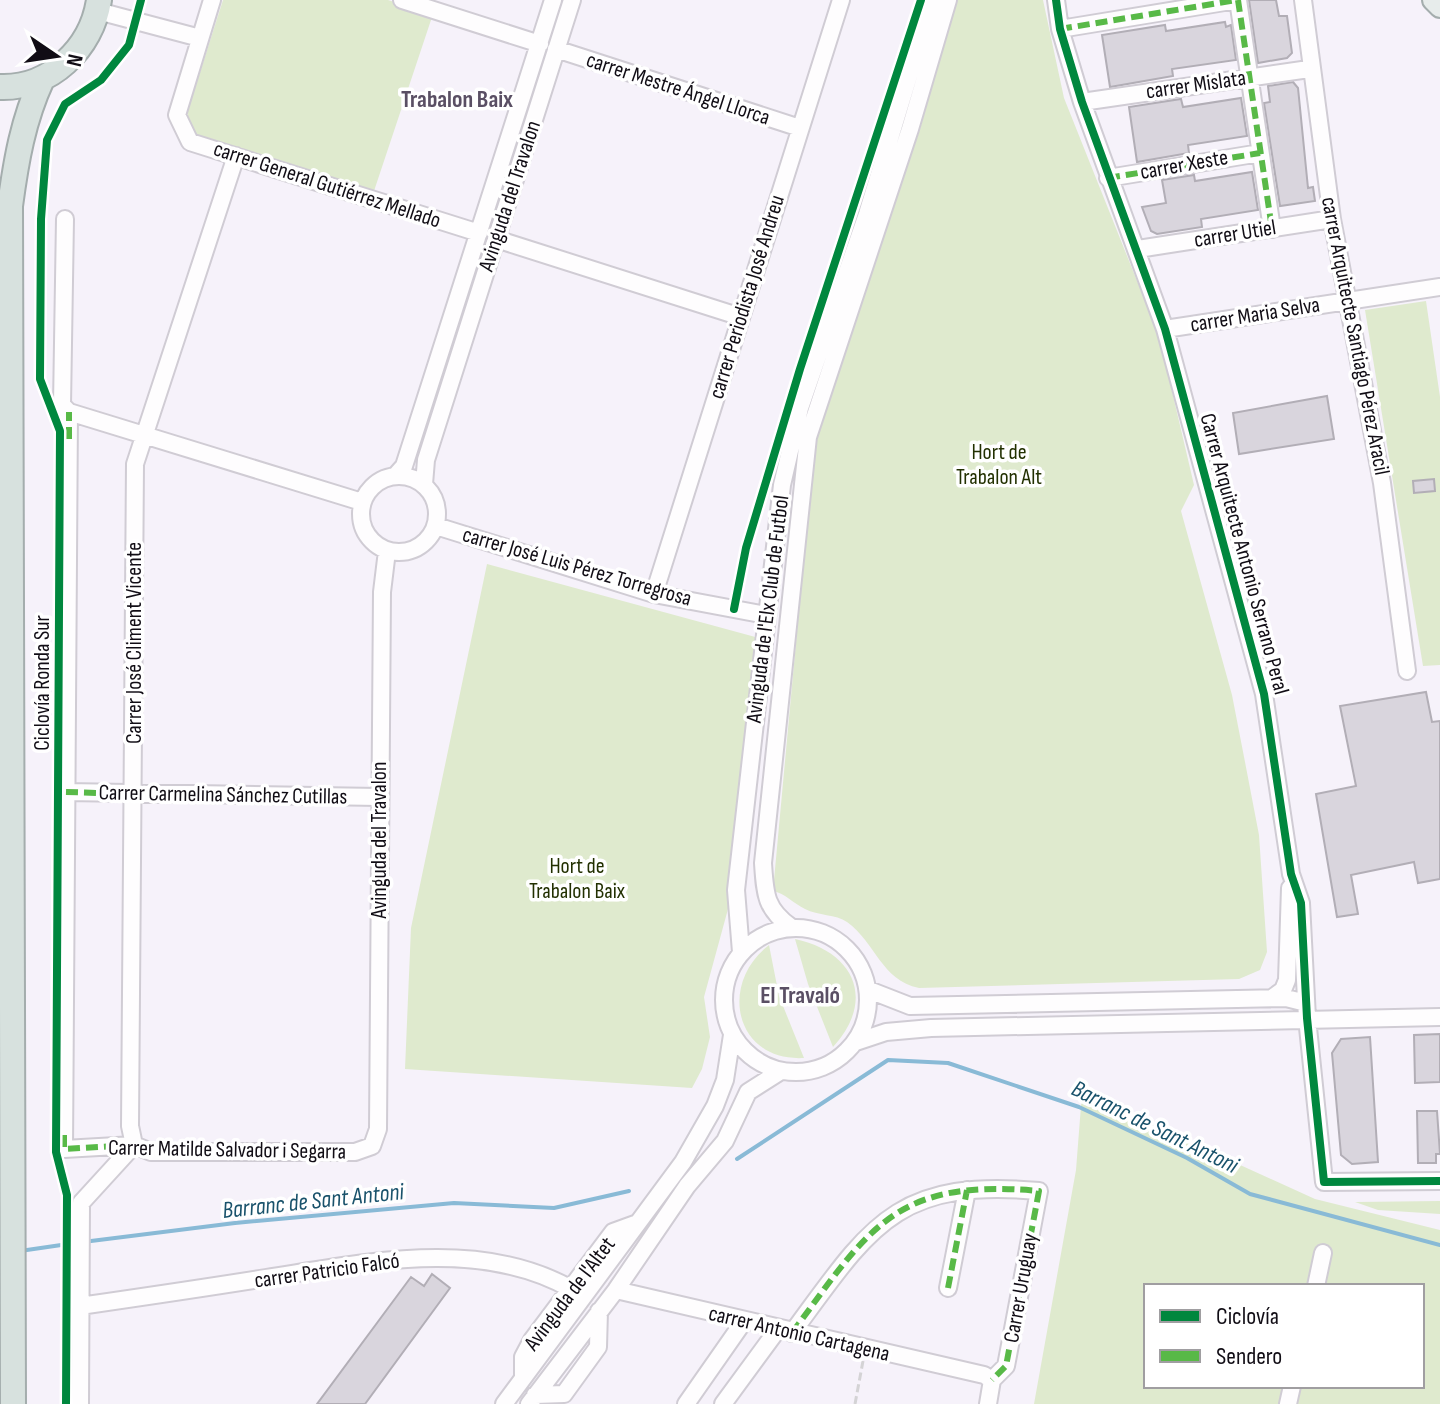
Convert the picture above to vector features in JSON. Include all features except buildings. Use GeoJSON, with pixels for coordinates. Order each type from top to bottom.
{"type":"FeatureCollection","features":[{"type":"Feature","properties":{"kind":"highway"},"geometry":{"type":"LineString","coordinates":[[0,87],[12,88],[42,79],[68,62],[87,39],[99,5]]}},
{"type":"Feature","properties":{"kind":"highway"},"geometry":{"type":"LineString","coordinates":[[13,1404],[15,1234],[10,206],[18,149],[29,108],[42,79]]}},
{"type":"Feature","properties":{"kind":"main road"},"geometry":{"type":"LineString","coordinates":[[1433,0],[1440,7]]}},
{"type":"Feature","properties":{"kind":"street"},"geometry":{"type":"LineString","coordinates":[[99,5],[200,38],[212,0]]}},
{"type":"Feature","properties":{"kind":"street","name":"carrer Mestre Ángel Llorca"},"geometry":{"type":"LineString","coordinates":[[402,0],[800,128]]}},
{"type":"Feature","properties":{"kind":"street","name":"Avinguda del Travalon"},"geometry":{"type":"LineString","coordinates":[[424,484],[426,460],[496,239],[548,46],[553,0]]}},
{"type":"Feature","properties":{"kind":"street","name":"Avinguda del Travalon"},"geometry":{"type":"LineString","coordinates":[[396,475],[404,466],[479,233],[548,46],[572,0]]}},
{"type":"Feature","properties":{"kind":"street","name":"carrer Periodista José Andreu"},"geometry":{"type":"LineString","coordinates":[[654,594],[841,0]]}},
{"type":"Feature","properties":{"kind":"street","name":"Avinguda de l'Elx Club de Futbol"},"geometry":{"type":"LineString","coordinates":[[741,952],[736,890],[782,485],[800,408],[867,214],[932,0]]}},
{"type":"Feature","properties":{"kind":"street","name":"Avinguda de l'Elx Club de Futbol"},"geometry":{"type":"LineString","coordinates":[[791,927],[775,916],[765,900],[763,863],[808,437],[910,129],[948,0]]}},
{"type":"Feature","properties":{"kind":"street","name":"Carrer Arquitecte Antonio Serrano Peral"},"geometry":{"type":"LineString","coordinates":[[1056,0],[1060,29],[1082,102],[1165,329],[1264,694],[1291,874],[1301,903],[1307,1011],[1324,1182],[1440,1181]]}},
{"type":"Feature","properties":{"kind":"street"},"geometry":{"type":"LineString","coordinates":[[1060,29],[1237,0],[1272,229]]}},
{"type":"Feature","properties":{"kind":"street","name":"carrer Arquitecte Santiago Pérez Aracil"},"geometry":{"type":"LineString","coordinates":[[1303,0],[1309,69],[1332,219],[1382,483],[1407,671]]}},
{"type":"Feature","properties":{"kind":"street","name":"carrer General Gutiérrez Mellado"},"geometry":{"type":"LineString","coordinates":[[200,38],[177,115],[190,142],[479,233]]}},
{"type":"Feature","properties":{"kind":"street","name":"carrer Mislata"},"geometry":{"type":"LineString","coordinates":[[1082,102],[1309,69]]}},
{"type":"Feature","properties":{"kind":"street","name":"carrer Xeste"},"geometry":{"type":"LineString","coordinates":[[1108,178],[1260,153]]}},
{"type":"Feature","properties":{"kind":"street","name":"Carrer José Climent Vicente"},"geometry":{"type":"LineString","coordinates":[[134,1145],[130,1126],[135,464],[236,156]]}},
{"type":"Feature","properties":{"kind":"street"},"geometry":{"type":"LineString","coordinates":[[65,219],[62,405],[69,412],[146,432],[362,502]]}},
{"type":"Feature","properties":{"kind":"street","name":"carrer Utiel"},"geometry":{"type":"LineString","coordinates":[[1138,249],[1332,219]]}},
{"type":"Feature","properties":{"kind":"street"},"geometry":{"type":"LineString","coordinates":[[496,239],[741,317]]}},
{"type":"Feature","properties":{"kind":"street","name":"carrer Maria Selva"},"geometry":{"type":"LineString","coordinates":[[1165,329],[1349,301],[1439,293]]}},
{"type":"Feature","properties":{"kind":"street"},"geometry":{"type":"LineString","coordinates":[[66,792],[69,412]]}},
{"type":"Feature","properties":{"kind":"street"},"geometry":{"type":"LineString","coordinates":[[396,475],[424,484],[436,505],[436,526],[421,546],[404,552],[387,551],[373,543],[360,517],[362,502],[377,482],[396,475]]}},
{"type":"Feature","properties":{"kind":"street","name":"carrer José Luis Pérez Torregrosa"},"geometry":{"type":"LineString","coordinates":[[436,526],[654,594],[766,615]]}},
{"type":"Feature","properties":{"kind":"street","name":"Avinguda del Travalon"},"geometry":{"type":"LineString","coordinates":[[378,1129],[382,592],[387,551]]}},
{"type":"Feature","properties":{"kind":"street","name":"Carrer Carmelina Sánchez Cutillas"},"geometry":{"type":"LineString","coordinates":[[66,792],[379,797]]}},
{"type":"Feature","properties":{"kind":"street","name":"Carrer Matilde Salvador i Segarra"},"geometry":{"type":"LineString","coordinates":[[66,792],[64,1149],[134,1145],[151,1152],[355,1152],[372,1146],[378,1129]]}},
{"type":"Feature","properties":{"kind":"street"},"geometry":{"type":"LineString","coordinates":[[1272,998],[1283,990],[1287,980],[1291,874]]}},
{"type":"Feature","properties":{"kind":"street"},"geometry":{"type":"LineString","coordinates":[[856,1042],[862,1030],[869,990],[863,971],[851,951],[830,935],[791,927],[759,937],[741,952],[729,972],[723,1003],[732,1035],[754,1059],[781,1071],[801,1073],[829,1065],[856,1042],[886,1032],[931,1028],[1307,1011],[1440,1017]]}},
{"type":"Feature","properties":{"kind":"street"},"geometry":{"type":"LineString","coordinates":[[869,990],[910,1006],[1272,998],[1307,1011]]}},
{"type":"Feature","properties":{"kind":"street","name":"Avinguda de l'Altet"},"geometry":{"type":"LineString","coordinates":[[504,1404],[523,1377],[523,1357],[532,1340],[579,1291],[613,1232],[636,1224],[683,1162],[715,1106],[725,1080],[732,1035]]}},
{"type":"Feature","properties":{"kind":"street"},"geometry":{"type":"LineString","coordinates":[[616,1290],[687,1186],[725,1141],[748,1092],[781,1071]]}},
{"type":"Feature","properties":{"kind":"street"},"geometry":{"type":"LineString","coordinates":[[80,1404],[81,1203],[134,1145]]}},
{"type":"Feature","properties":{"kind":"street","name":"Carrer Uruguay"},"geometry":{"type":"LineString","coordinates":[[967,1190],[996,1187],[1039,1191],[1006,1366],[988,1378],[988,1404]]}},
{"type":"Feature","properties":{"kind":"street"},"geometry":{"type":"LineString","coordinates":[[723,1404],[745,1374],[860,1241],[901,1208],[943,1192],[967,1190],[948,1288]]}},
{"type":"Feature","properties":{"kind":"street"},"geometry":{"type":"LineString","coordinates":[[1316,1284],[1323,1253]]}},
{"type":"Feature","properties":{"kind":"street","name":"carrer Patricio Falcó"},"geometry":{"type":"LineString","coordinates":[[80,1306],[391,1259],[477,1260],[552,1278],[579,1291]]}},
{"type":"Feature","properties":{"kind":"street","name":"Avinguda de l'Altet"},"geometry":{"type":"LineString","coordinates":[[532,1400],[616,1290]]}},
{"type":"Feature","properties":{"kind":"street","name":"carrer Antonio Cartagena"},"geometry":{"type":"LineString","coordinates":[[616,1290],[988,1378]]}},
{"type":"Feature","properties":{"kind":"street"},"geometry":{"type":"LineString","coordinates":[[686,1404],[744,1321]]}},
{"type":"Feature","properties":{"kind":"street"},"geometry":{"type":"LineString","coordinates":[[721,1356],[739,1364],[745,1374]]}},
{"type":"Feature","properties":{"kind":"path"},"geometry":{"type":"LineString","coordinates":[[855,1404],[866,1350]]}},
{"type":"Feature","properties":{"kind":"green space"},"geometry":{"type":"Polygon","coordinates":[[[223,0],[388,0],[433,14],[373,194],[199,138],[187,120],[188,110],[223,0]]]}},
{"type":"Feature","properties":{"kind":"green space","name":"Hort de Trabalon Alt"},"geometry":{"type":"Polygon","coordinates":[[[956,0],[1043,0],[1064,98],[1159,336],[1194,485],[1181,511],[1232,695],[1259,835],[1267,952],[1260,970],[1239,979],[919,988],[906,984],[887,969],[847,922],[810,911],[773,891],[815,437],[920,129],[956,0]]]}},
{"type":"Feature","properties":{"kind":"green space"},"geometry":{"type":"Polygon","coordinates":[[[1426,301],[1440,397],[1440,665],[1423,666],[1365,310],[1426,301]]]}},
{"type":"Feature","properties":{"kind":"green space","name":"Hort de Trabalon Baix"},"geometry":{"type":"Polygon","coordinates":[[[487,564],[759,638],[728,909],[704,997],[710,1037],[702,1069],[692,1088],[405,1069],[411,928],[487,564]]]}},
{"type":"Feature","properties":{"kind":"green space"},"geometry":{"type":"Polygon","coordinates":[[[795,939],[816,945],[832,955],[845,966],[853,980],[856,996],[854,1012],[833,1047],[808,984],[795,939]]]}},
{"type":"Feature","properties":{"kind":"green space"},"geometry":{"type":"Polygon","coordinates":[[[769,945],[779,996],[804,1058],[781,1056],[762,1048],[749,1034],[742,1018],[739,999],[743,980],[753,961],[769,945]]]}},
{"type":"Feature","properties":{"kind":"green space"},"geometry":{"type":"Polygon","coordinates":[[[1082,1093],[1315,1199],[1440,1230],[1440,1404],[1034,1404],[1076,1170],[1082,1093]]]}},
{"type":"Feature","properties":{"kind":"green space"},"geometry":{"type":"Polygon","coordinates":[[[1440,1201],[1440,1214],[1378,1210],[1355,1202],[1440,1201]]]}},
{"type":"Feature","properties":{"kind":"waterway","name":"Barranc de Sant Antoni"},"geometry":{"type":"LineString","coordinates":[[737,1159],[888,1060],[948,1063],[1079,1107],[1187,1158],[1250,1194],[1440,1245]]}},
{"type":"Feature","properties":{"kind":"waterway","name":"Barranc de Sant Antoni"},"geometry":{"type":"LineString","coordinates":[[83,1242],[235,1223],[454,1203],[554,1208],[629,1191]]}},
{"type":"Feature","properties":{"kind":"waterway","name":"Barranc de Sant Antoni"},"geometry":{"type":"LineString","coordinates":[[20,1251],[75,1243]]}},
{"type":"Feature","properties":{"kind":"marked path"},"geometry":{"type":"LineString","coordinates":[[1060,29],[1237,0]]}},
{"type":"Feature","properties":{"kind":"marked path"},"geometry":{"type":"LineString","coordinates":[[1238,0],[1272,229]]}},
{"type":"Feature","properties":{"kind":"marked path"},"geometry":{"type":"LineString","coordinates":[[1108,178],[1260,153]]}},
{"type":"Feature","properties":{"kind":"marked path"},"geometry":{"type":"LineString","coordinates":[[69,412],[69,439]]}},
{"type":"Feature","properties":{"kind":"marked path"},"geometry":{"type":"LineString","coordinates":[[66,792],[133,794]]}},
{"type":"Feature","properties":{"kind":"marked path"},"geometry":{"type":"LineString","coordinates":[[64,1135],[64,1149],[134,1145]]}},
{"type":"Feature","properties":{"kind":"marked path"},"geometry":{"type":"LineString","coordinates":[[792,1333],[843,1264],[866,1238],[891,1217],[918,1202],[951,1193],[990,1189],[1039,1191],[1006,1366],[992,1380]]}},
{"type":"Feature","properties":{"kind":"marked path"},"geometry":{"type":"LineString","coordinates":[[948,1288],[967,1190]]}},
{"type":"Feature","properties":{"kind":"cycle path","name":"Ciclovía Ronda Sur"},"geometry":{"type":"LineString","coordinates":[[66,1404],[67,1195],[56,1152],[60,431],[40,379],[41,219],[47,140],[65,104],[101,80],[129,45],[141,0]]}},
{"type":"Feature","properties":{"kind":"cycle path"},"geometry":{"type":"LineString","coordinates":[[734,609],[746,548],[800,369],[921,0]]}},
{"type":"Feature","properties":{"kind":"cycle path"},"geometry":{"type":"LineString","coordinates":[[1056,0],[1060,29],[1082,102],[1165,329],[1264,694],[1291,874],[1301,903],[1307,1018],[1324,1182],[1440,1181]]}},
{"type":"Feature","properties":{"kind":"district","name":"Trabalon Baix"},"geometry":{"type":"Point","coordinates":[457,99]}},
{"type":"Feature","properties":{"kind":"district","name":"El Travaló"},"geometry":{"type":"Point","coordinates":[800,995]}}]}
